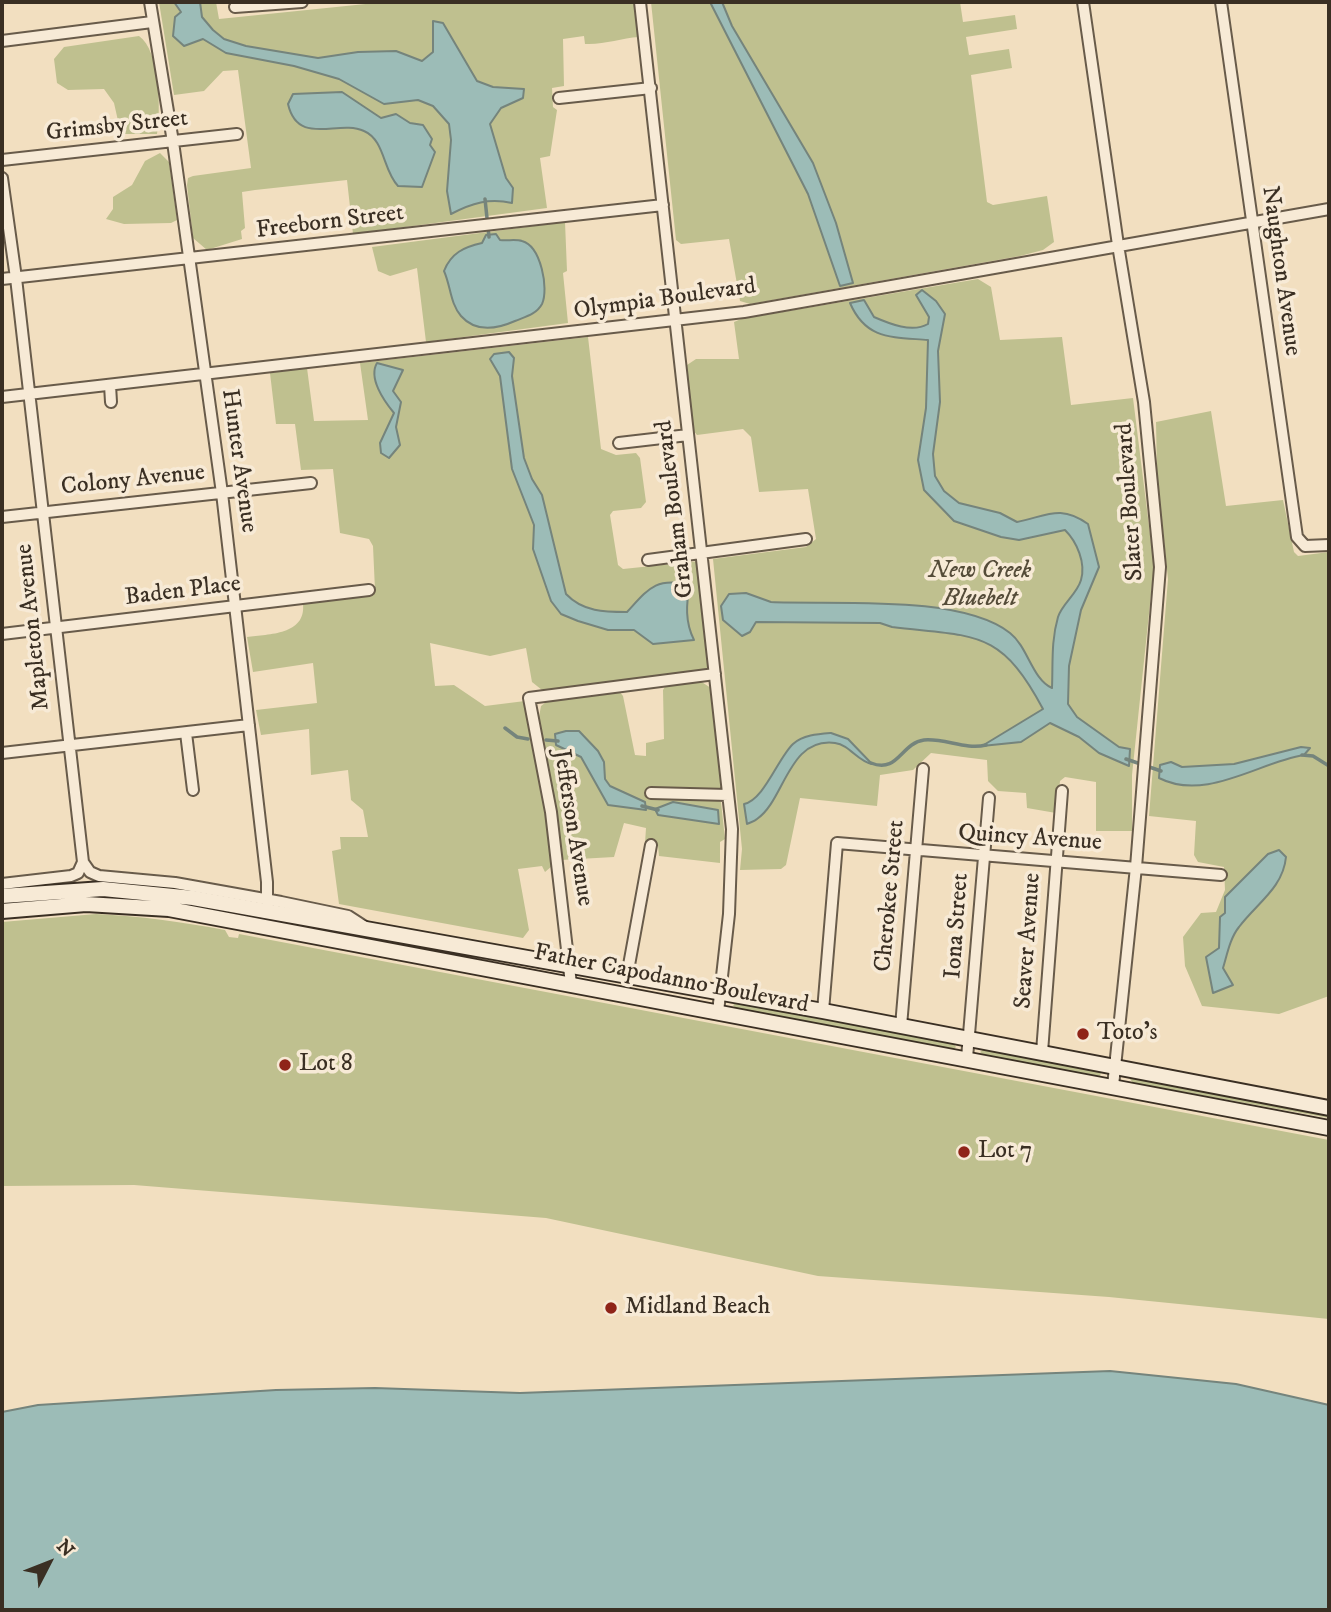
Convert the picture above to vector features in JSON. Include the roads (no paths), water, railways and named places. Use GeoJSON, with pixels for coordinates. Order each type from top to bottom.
{"type":"FeatureCollection","features":[{"type":"Feature","properties":{"kind":"main road","name":"Father Capodanno Boulevard"},"geometry":{"type":"LineString","coordinates":[[2,896],[77,890],[131,890],[267,906],[368,929],[823,1011],[1329,1108]]}},
{"type":"Feature","properties":{"kind":"main road","name":"Father Capodanno Boulevard"},"geometry":{"type":"LineString","coordinates":[[2,911],[86,904],[137,906],[571,984],[1329,1128]]}},
{"type":"Feature","properties":{"kind":"street","name":"Hunter Avenue"},"geometry":{"type":"LineString","coordinates":[[150,2],[173,142],[222,493],[267,906],[264,927]]}},
{"type":"Feature","properties":{"kind":"street"},"geometry":{"type":"LineString","coordinates":[[236,8],[302,2]]}},
{"type":"Feature","properties":{"kind":"street","name":"Graham Boulevard"},"geometry":{"type":"LineString","coordinates":[[640,2],[732,829],[729,914],[718,1012]]}},
{"type":"Feature","properties":{"kind":"street","name":"Slater Boulevard"},"geometry":{"type":"LineString","coordinates":[[1083,2],[1118,246],[1144,402],[1160,567],[1136,867],[1114,1086]]}},
{"type":"Feature","properties":{"kind":"street","name":"Naughton Avenue"},"geometry":{"type":"LineString","coordinates":[[1221,2],[1297,537],[1302,544],[1310,547],[1329,545]]}},
{"type":"Feature","properties":{"kind":"street"},"geometry":{"type":"LineString","coordinates":[[2,41],[152,22]]}},
{"type":"Feature","properties":{"kind":"street"},"geometry":{"type":"LineString","coordinates":[[559,98],[651,88]]}},
{"type":"Feature","properties":{"kind":"street","name":"Grimsby Street"},"geometry":{"type":"LineString","coordinates":[[2,160],[237,134]]}},
{"type":"Feature","properties":{"kind":"street","name":"Mapleton Avenue"},"geometry":{"type":"LineString","coordinates":[[2,178],[16,278],[83,862]]}},
{"type":"Feature","properties":{"kind":"street","name":"Freeborn Street"},"geometry":{"type":"LineString","coordinates":[[2,279],[663,205]]}},
{"type":"Feature","properties":{"kind":"street","name":"Olympia Boulevard"},"geometry":{"type":"LineString","coordinates":[[2,397],[676,321],[1329,209]]}},
{"type":"Feature","properties":{"kind":"street"},"geometry":{"type":"LineString","coordinates":[[110,385],[111,402]]}},
{"type":"Feature","properties":{"kind":"street"},"geometry":{"type":"LineString","coordinates":[[619,443],[688,435]]}},
{"type":"Feature","properties":{"kind":"street","name":"Colony Avenue"},"geometry":{"type":"LineString","coordinates":[[2,517],[311,483]]}},
{"type":"Feature","properties":{"kind":"street"},"geometry":{"type":"LineString","coordinates":[[648,560],[806,539]]}},
{"type":"Feature","properties":{"kind":"street","name":"Baden Place"},"geometry":{"type":"LineString","coordinates":[[2,634],[369,590]]}},
{"type":"Feature","properties":{"kind":"street","name":"Jefferson Avenue"},"geometry":{"type":"LineString","coordinates":[[571,984],[551,812],[529,698],[715,674]]}},
{"type":"Feature","properties":{"kind":"street"},"geometry":{"type":"LineString","coordinates":[[2,753],[249,725]]}},
{"type":"Feature","properties":{"kind":"street"},"geometry":{"type":"LineString","coordinates":[[186,733],[193,790]]}},
{"type":"Feature","properties":{"kind":"street","name":"Cherokee Street"},"geometry":{"type":"LineString","coordinates":[[901,1026],[923,769]]}},
{"type":"Feature","properties":{"kind":"street","name":"Seaver Avenue"},"geometry":{"type":"LineString","coordinates":[[1042,1052],[1062,791]]}},
{"type":"Feature","properties":{"kind":"street"},"geometry":{"type":"LineString","coordinates":[[651,793],[728,795]]}},
{"type":"Feature","properties":{"kind":"street","name":"Iona Street"},"geometry":{"type":"LineString","coordinates":[[967,1058],[989,798]]}},
{"type":"Feature","properties":{"kind":"street","name":"Quincy Avenue"},"geometry":{"type":"LineString","coordinates":[[823,1011],[837,843],[1055,864],[1136,867],[1221,875]]}},
{"type":"Feature","properties":{"kind":"street"},"geometry":{"type":"LineString","coordinates":[[627,976],[651,845]]}},
{"type":"Feature","properties":{"kind":"street"},"geometry":{"type":"LineString","coordinates":[[2,884],[71,876],[78,873],[83,862]]}},
{"type":"Feature","properties":{"kind":"street","name":"Father Capodanno Boulevard"},"geometry":{"type":"LineString","coordinates":[[83,862],[90,872],[102,877],[175,883],[267,906]]}},
{"type":"Feature","properties":{"kind":"street"},"geometry":{"type":"LineString","coordinates":[[554,981],[569,965]]}},
{"type":"Feature","properties":{"kind":"water"},"geometry":{"type":"Polygon","coordinates":[[[174,2],[200,2],[202,17],[224,39],[246,46],[318,58],[358,52],[396,51],[422,61],[433,52],[433,21],[443,23],[477,81],[493,87],[524,89],[523,98],[501,108],[490,124],[506,178],[513,188],[512,203],[481,202],[451,214],[447,191],[451,140],[449,124],[433,106],[418,100],[384,104],[339,79],[294,66],[226,53],[203,39],[184,46],[173,36],[175,17],[181,12],[174,2]]]}},
{"type":"Feature","properties":{"kind":"water"},"geometry":{"type":"Polygon","coordinates":[[[710,2],[722,2],[732,26],[813,163],[836,223],[853,283],[840,286],[808,194],[710,2]]]}},
{"type":"Feature","properties":{"kind":"water"},"geometry":{"type":"Polygon","coordinates":[[[342,92],[381,118],[396,114],[410,123],[423,125],[432,139],[430,145],[435,152],[422,187],[398,186],[371,135],[354,128],[320,129],[300,125],[293,117],[288,104],[293,94],[342,92]]]}},
{"type":"Feature","properties":{"kind":"water"},"geometry":{"type":"Polygon","coordinates":[[[496,234],[500,240],[522,241],[534,251],[542,269],[544,297],[537,311],[530,315],[501,326],[487,328],[473,325],[457,311],[444,271],[450,260],[459,252],[482,243],[486,235],[496,234]]]}},
{"type":"Feature","properties":{"kind":"water"},"geometry":{"type":"Polygon","coordinates":[[[922,290],[936,301],[945,314],[938,351],[940,402],[933,454],[935,476],[944,491],[959,503],[1000,513],[1017,522],[1061,513],[1088,524],[1099,567],[1081,610],[1069,666],[1068,704],[1077,717],[1119,747],[1130,749],[1129,766],[1099,753],[1079,737],[1050,723],[1021,742],[982,746],[1043,709],[1013,663],[982,641],[880,623],[756,622],[750,632],[742,636],[723,620],[721,606],[729,594],[746,593],[771,602],[895,604],[960,612],[988,621],[1010,633],[1040,678],[1052,688],[1053,643],[1058,617],[1081,580],[1081,560],[1077,547],[1065,530],[1019,540],[1001,537],[954,521],[924,490],[918,460],[926,408],[928,340],[892,337],[872,330],[856,315],[850,303],[864,300],[874,317],[901,326],[922,327],[928,324],[929,317],[916,295],[922,290]]]}},
{"type":"Feature","properties":{"kind":"water"},"geometry":{"type":"Polygon","coordinates":[[[509,352],[514,358],[512,376],[524,458],[542,495],[566,594],[587,608],[627,612],[654,586],[669,582],[690,585],[687,613],[694,640],[653,644],[634,630],[608,630],[561,614],[551,601],[533,549],[534,525],[512,469],[500,376],[490,359],[494,354],[509,352]]]}},
{"type":"Feature","properties":{"kind":"water"},"geometry":{"type":"Polygon","coordinates":[[[377,363],[403,370],[393,391],[401,402],[396,427],[400,445],[389,458],[381,453],[380,443],[394,413],[376,382],[374,375],[377,363]]]}},
{"type":"Feature","properties":{"kind":"water"},"geometry":{"type":"Polygon","coordinates":[[[579,731],[598,751],[604,762],[605,779],[610,786],[645,802],[646,810],[608,805],[581,757],[556,745],[555,734],[579,731]]]}},
{"type":"Feature","properties":{"kind":"water"},"geometry":{"type":"Polygon","coordinates":[[[831,733],[848,739],[872,764],[840,744],[819,744],[797,759],[766,810],[756,820],[747,824],[744,804],[758,795],[787,750],[806,737],[831,733]]]}},
{"type":"Feature","properties":{"kind":"water"},"geometry":{"type":"Polygon","coordinates":[[[1301,747],[1310,748],[1304,755],[1214,783],[1195,786],[1159,778],[1160,765],[1171,762],[1182,767],[1234,764],[1301,747]]]}},
{"type":"Feature","properties":{"kind":"water"},"geometry":{"type":"Polygon","coordinates":[[[673,802],[718,810],[719,824],[658,815],[655,809],[673,802]]]}},
{"type":"Feature","properties":{"kind":"water"},"geometry":{"type":"Polygon","coordinates":[[[1279,850],[1286,857],[1280,878],[1239,927],[1229,947],[1223,968],[1233,985],[1213,993],[1206,957],[1219,948],[1220,917],[1225,913],[1225,897],[1268,854],[1279,850]]]}},
{"type":"Feature","properties":{"kind":"water"},"geometry":{"type":"Polygon","coordinates":[[[1110,1371],[1236,1384],[1329,1405],[1329,1610],[2,1610],[2,1412],[38,1405],[276,1390],[375,1388],[520,1393],[1110,1371]]]}},
{"type":"Feature","properties":{"kind":"waterway"},"geometry":{"type":"LineString","coordinates":[[485,199],[489,237]]}},
{"type":"Feature","properties":{"kind":"waterway"},"geometry":{"type":"LineString","coordinates":[[505,728],[517,737],[528,739]]}},
{"type":"Feature","properties":{"kind":"waterway"},"geometry":{"type":"LineString","coordinates":[[546,740],[558,741]]}},
{"type":"Feature","properties":{"kind":"waterway"},"geometry":{"type":"LineString","coordinates":[[871,763],[880,765],[894,761],[910,746],[924,740],[970,746],[986,745]]}},
{"type":"Feature","properties":{"kind":"waterway"},"geometry":{"type":"LineString","coordinates":[[1302,755],[1313,756],[1329,766]]}},
{"type":"Feature","properties":{"kind":"waterway"},"geometry":{"type":"LineString","coordinates":[[1126,759],[1161,771]]}},
{"type":"Feature","properties":{"kind":"waterway"},"geometry":{"type":"LineString","coordinates":[[642,806],[658,810]]}},
{"type":"Feature","properties":{"kind":"place","name":"Toto's"},"geometry":{"type":"Point","coordinates":[1083,1034]}},
{"type":"Feature","properties":{"kind":"place","name":"Lot 8"},"geometry":{"type":"Point","coordinates":[285,1065]}},
{"type":"Feature","properties":{"kind":"place","name":"Lot 7"},"geometry":{"type":"Point","coordinates":[964,1152]}},
{"type":"Feature","properties":{"kind":"place","name":"Midland Beach"},"geometry":{"type":"Point","coordinates":[611,1308]}},
{"type":"Feature","properties":{"kind":"park label","name":"New Creek Bluebelt"},"geometry":{"type":"Point","coordinates":[980,586]}}]}
